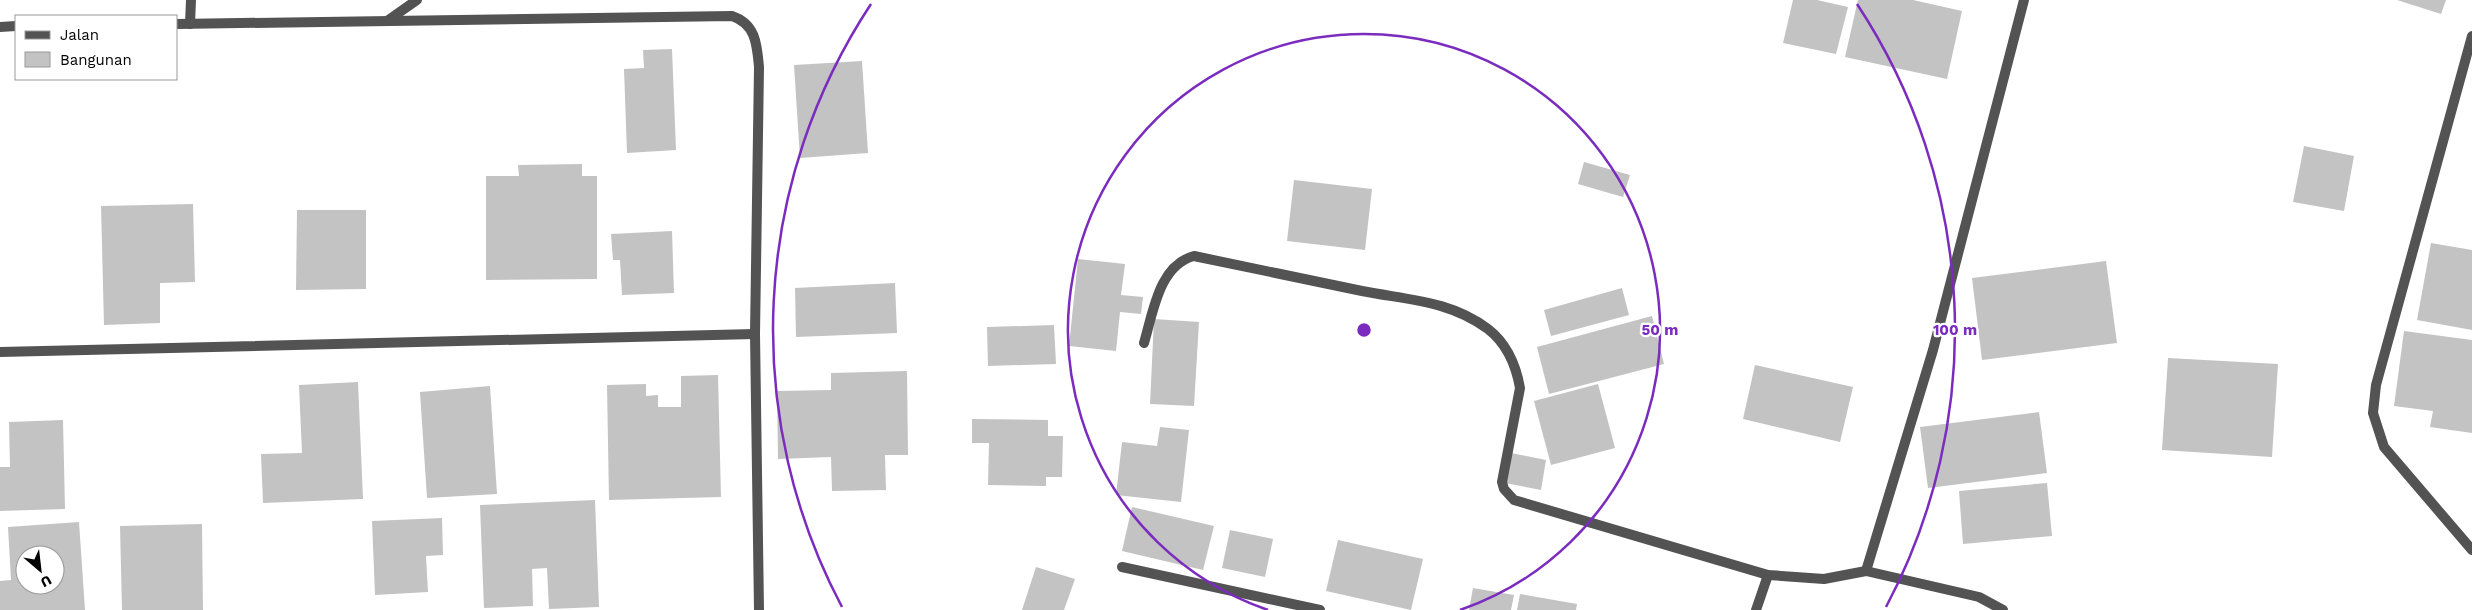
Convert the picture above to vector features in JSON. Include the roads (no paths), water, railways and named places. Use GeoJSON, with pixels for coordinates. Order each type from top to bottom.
{"type":"FeatureCollection","features":[{"type":"Feature","properties":{"kind":"street"},"geometry":{"type":"LineString","coordinates":[[190,24],[191,0]]}},
{"type":"Feature","properties":{"kind":"street"},"geometry":{"type":"LineString","coordinates":[[386,21],[417,0]]}},
{"type":"Feature","properties":{"kind":"street"},"geometry":{"type":"LineString","coordinates":[[1866,571],[1933,350],[2024,0]]}},
{"type":"Feature","properties":{"kind":"street"},"geometry":{"type":"LineString","coordinates":[[178,24],[732,16],[742,20],[756,38],[759,67],[755,334],[759,610]]}},
{"type":"Feature","properties":{"kind":"street"},"geometry":{"type":"LineString","coordinates":[[0,27],[15,26]]}},
{"type":"Feature","properties":{"kind":"street"},"geometry":{"type":"LineString","coordinates":[[2472,36],[2376,385],[2373,413],[2384,447],[2472,550]]}},
{"type":"Feature","properties":{"kind":"street"},"geometry":{"type":"LineString","coordinates":[[1144,343],[1165,278],[1179,262],[1194,256],[1384,295],[1432,302],[1466,316],[1489,330],[1506,349],[1518,374],[1520,388],[1502,482],[1504,489],[1514,500],[1768,575],[1818,580],[1866,571],[1979,597],[2003,610]]}},
{"type":"Feature","properties":{"kind":"street"},"geometry":{"type":"LineString","coordinates":[[0,352],[755,334]]}},
{"type":"Feature","properties":{"kind":"street"},"geometry":{"type":"LineString","coordinates":[[1122,567],[1320,610]]}},
{"type":"Feature","properties":{"kind":"street"},"geometry":{"type":"LineString","coordinates":[[1756,610],[1768,575]]}}]}
